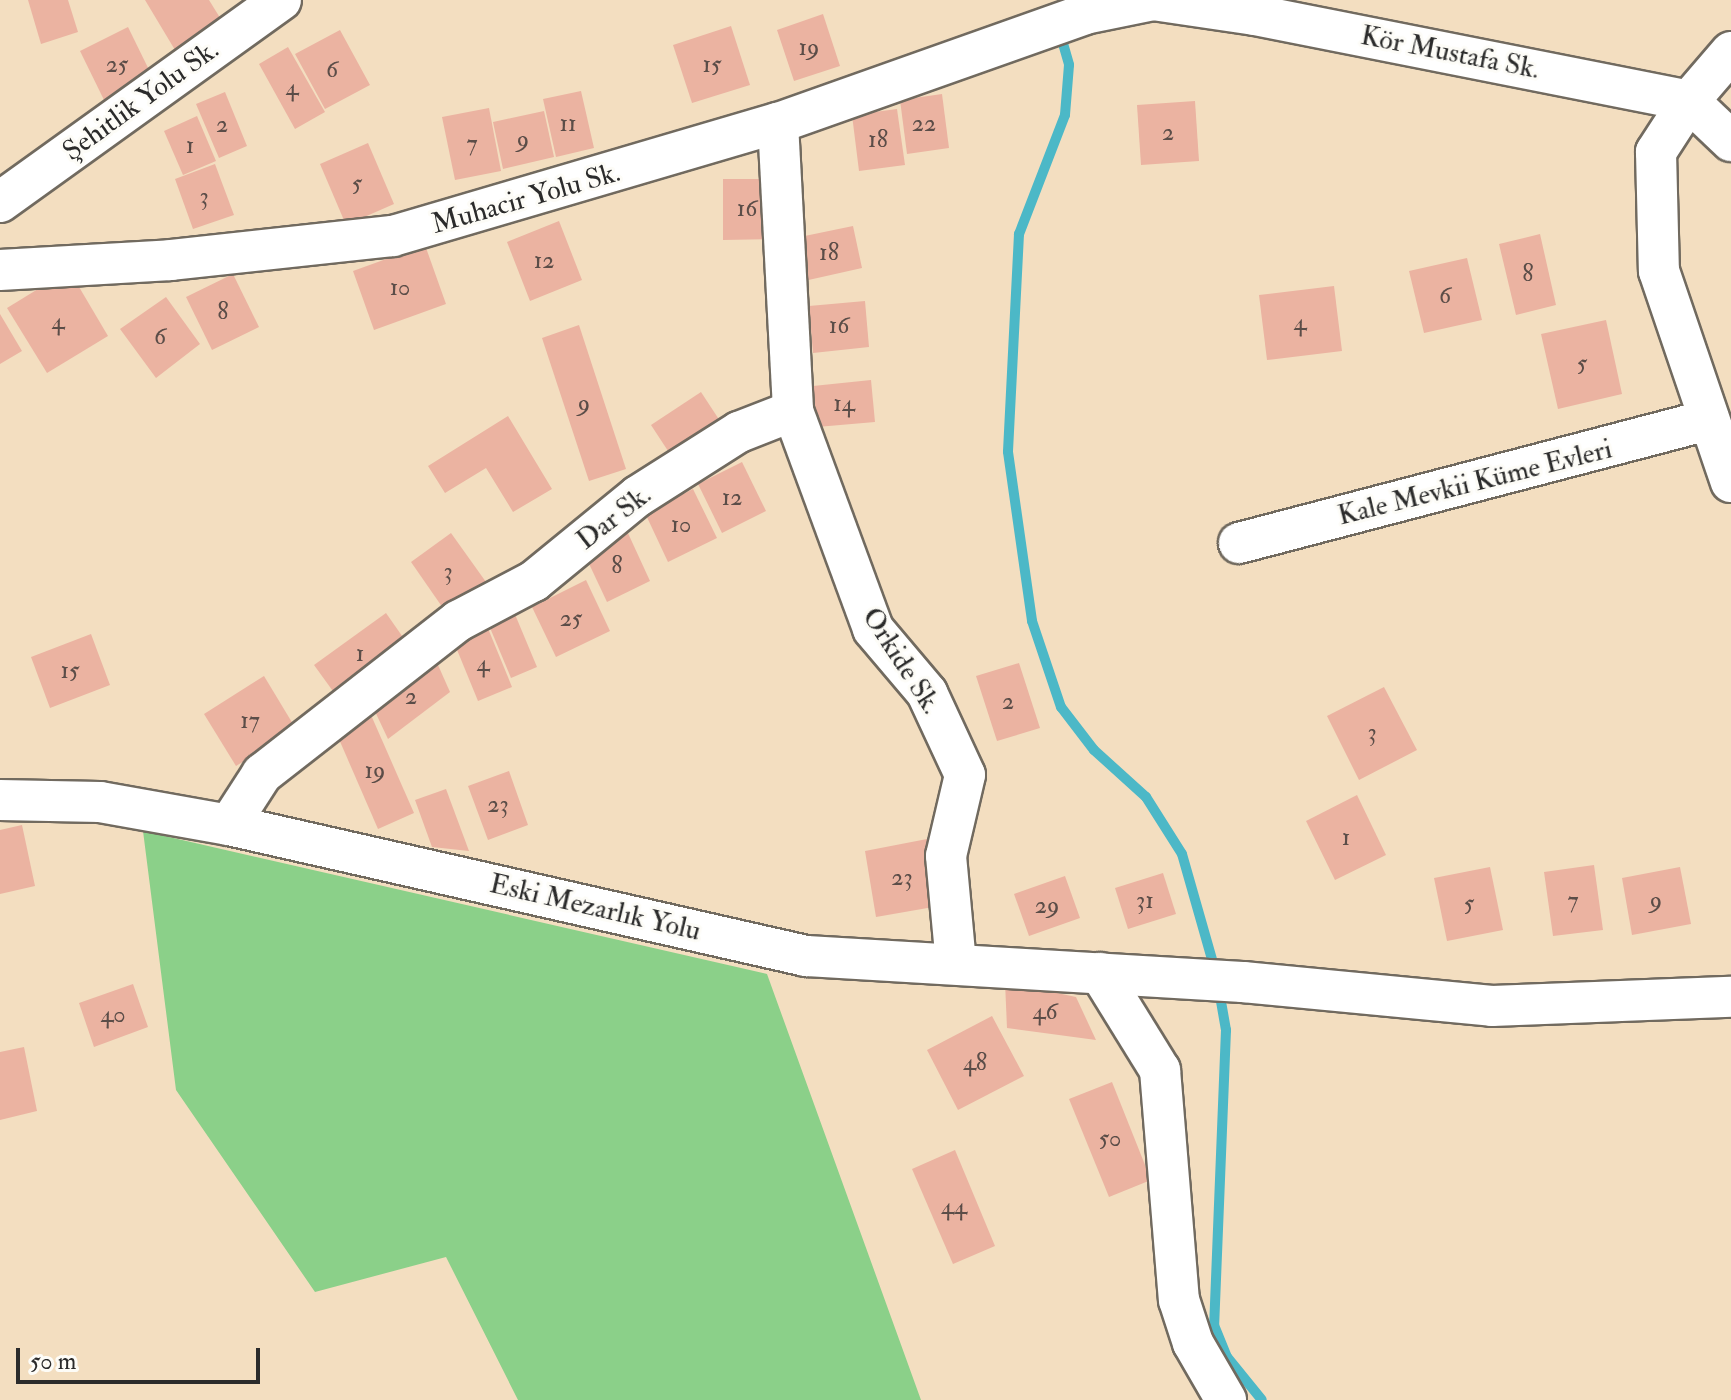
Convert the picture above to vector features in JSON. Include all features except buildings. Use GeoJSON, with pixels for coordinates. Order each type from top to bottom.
{"type":"FeatureCollection","features":[{"type":"Feature","properties":{"kind":"street","name":"Şehitlik Yolu Sk."},"geometry":{"type":"LineString","coordinates":[[0,202],[281,0]]}},
{"type":"Feature","properties":{"kind":"street","name":"Kör Mustafa Sk."},"geometry":{"type":"LineString","coordinates":[[1031,32],[1085,14],[1153,0],[1255,15],[1689,101]]}},
{"type":"Feature","properties":{"kind":"street","name":"Muhacir Yolu Sk."},"geometry":{"type":"LineString","coordinates":[[0,270],[171,260],[393,236],[778,123],[1031,32]]}},
{"type":"Feature","properties":{"kind":"street"},"geometry":{"type":"LineString","coordinates":[[1731,52],[1689,101],[1656,152],[1659,271],[1731,482]]}},
{"type":"Feature","properties":{"kind":"street"},"geometry":{"type":"LineString","coordinates":[[1689,101],[1731,141]]}},
{"type":"Feature","properties":{"kind":"street"},"geometry":{"type":"LineString","coordinates":[[778,123],[793,411]]}},
{"type":"Feature","properties":{"kind":"street","name":"Dar Sk."},"geometry":{"type":"LineString","coordinates":[[229,825],[262,774],[458,621],[534,581],[638,496],[739,432],[793,411]]}},
{"type":"Feature","properties":{"kind":"street","name":"Orkide Sk."},"geometry":{"type":"LineString","coordinates":[[793,411],[873,629],[927,693],[965,775],[946,856],[956,964]]}},
{"type":"Feature","properties":{"kind":"street","name":"Kale Mevkii Küme Evleri"},"geometry":{"type":"LineString","coordinates":[[1239,543],[1709,420]]}},
{"type":"Feature","properties":{"kind":"street","name":"Eski Mezarlık Yolu"},"geometry":{"type":"LineString","coordinates":[[0,800],[100,802],[229,825],[806,956],[1243,982],[1492,1006],[1731,997]]}},
{"type":"Feature","properties":{"kind":"street"},"geometry":{"type":"LineString","coordinates":[[1100,973],[1160,1070],[1179,1300],[1193,1343],[1226,1400]]}},
{"type":"Feature","properties":{"kind":"green space"},"geometry":{"type":"Polygon","coordinates":[[[143,831],[767,974],[921,1400],[518,1400],[446,1257],[315,1292],[176,1090],[143,831]]]}},
{"type":"Feature","properties":{"kind":"waterway"},"geometry":{"type":"LineString","coordinates":[[1060,33],[1069,65],[1065,115],[1019,234],[1008,452],[1032,621],[1061,707],[1094,750],[1146,797],[1182,854],[1215,970]]}},
{"type":"Feature","properties":{"kind":"waterway"},"geometry":{"type":"LineString","coordinates":[[1219,990],[1226,1030],[1214,1325],[1227,1357],[1262,1400]]}}]}
